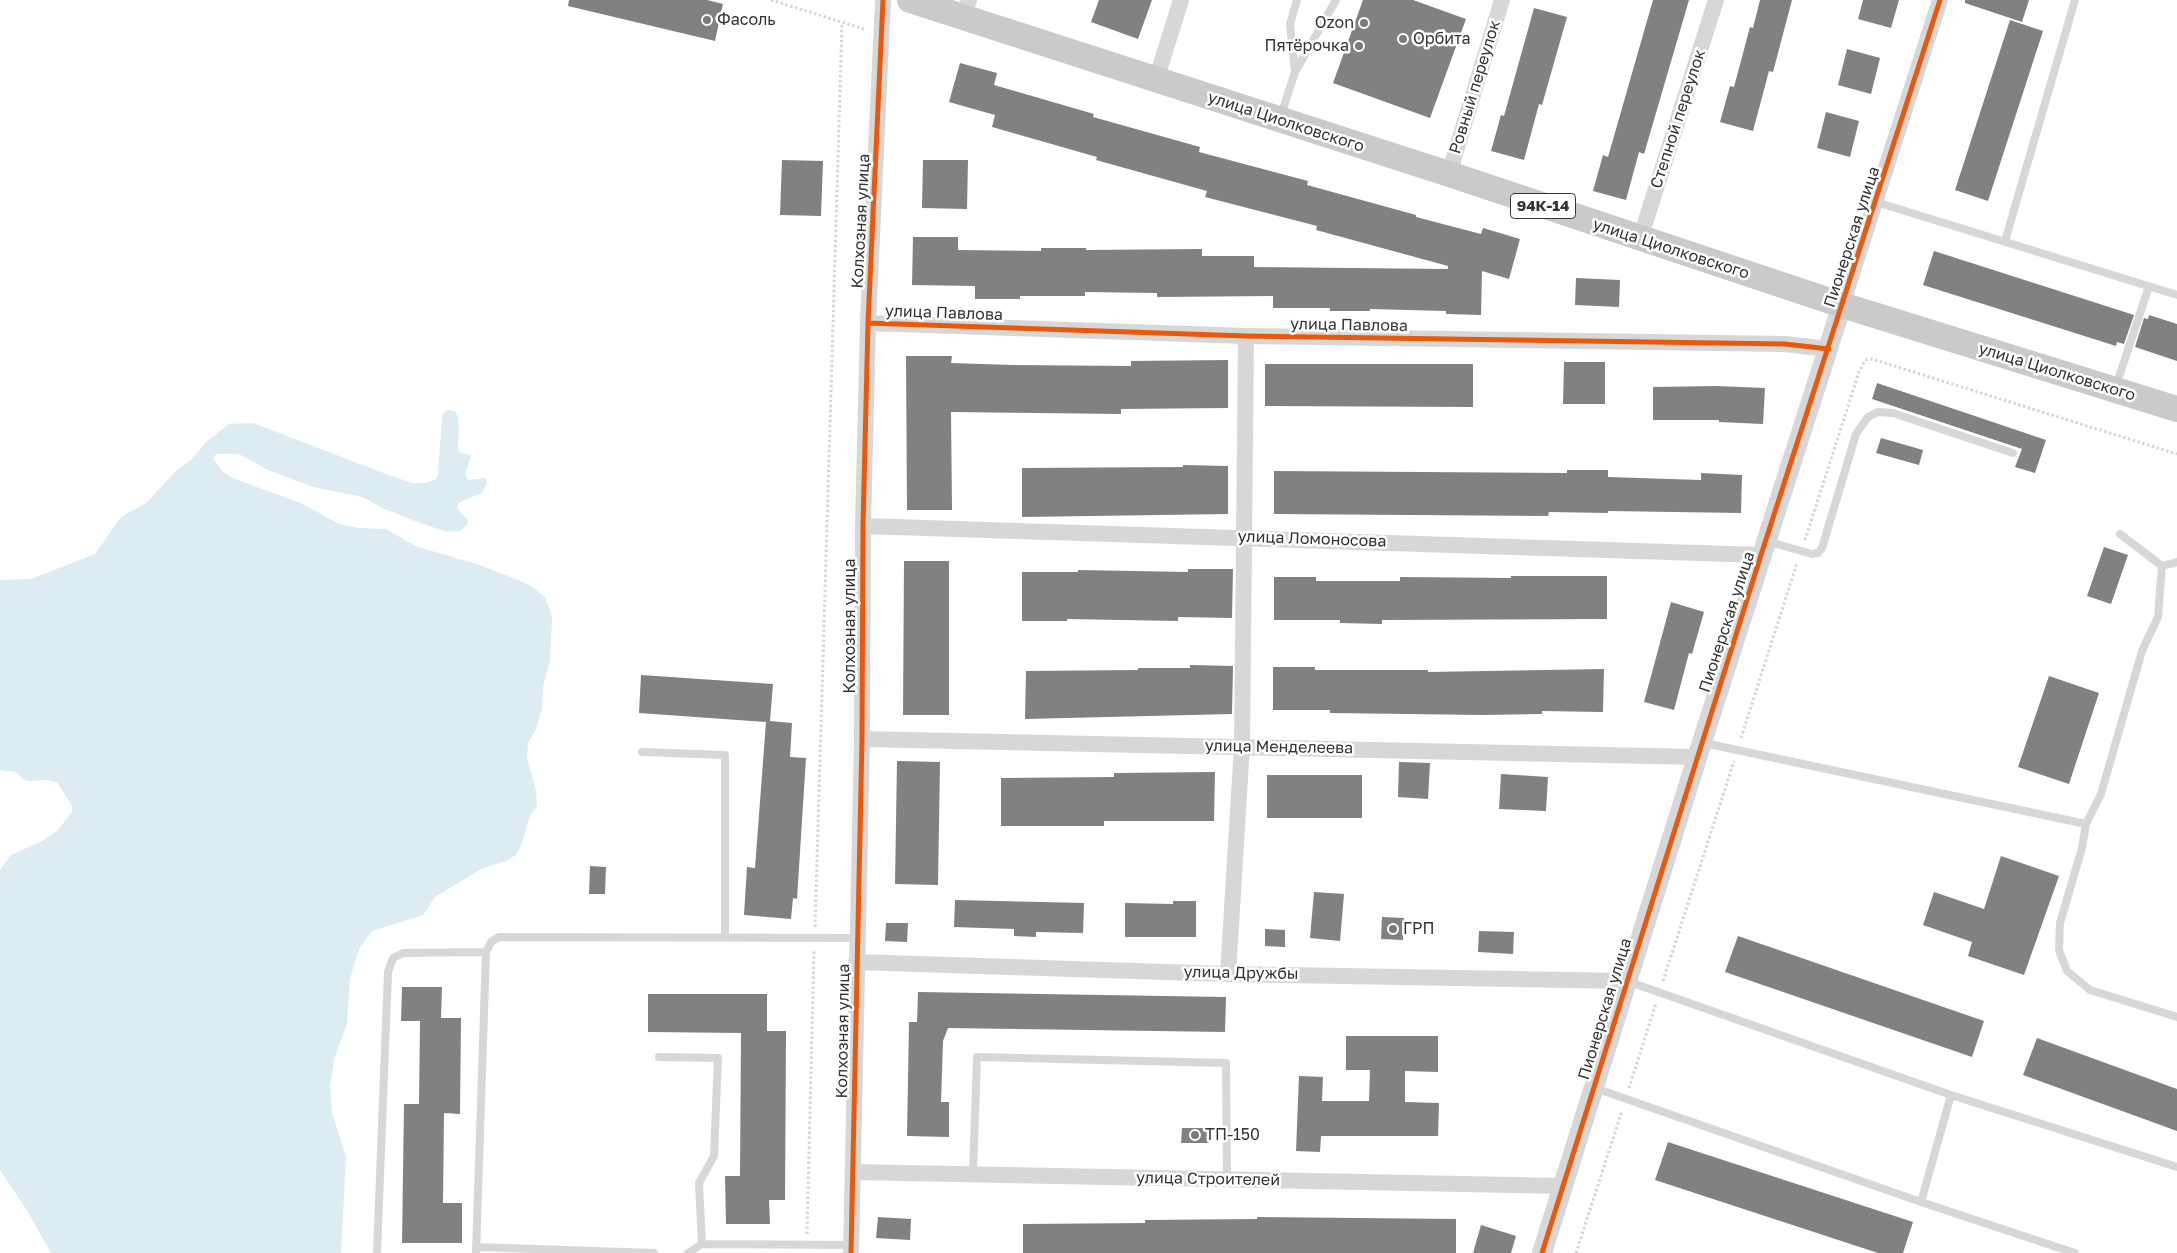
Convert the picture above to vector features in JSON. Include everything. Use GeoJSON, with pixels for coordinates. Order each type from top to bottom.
{"type":"FeatureCollection","features":[{"type":"Feature","properties":{"kind":"main road","name":"улица Циолковского"},"geometry":{"type":"LineString","coordinates":[[910,0],[966,9],[1156,80],[1449,174],[1842,305],[2177,409]]}},
{"type":"Feature","properties":{"kind":"street","name":"Колхозная улица"},"geometry":{"type":"LineString","coordinates":[[851,1249],[862,739],[863,526],[868,323],[884,0]]}},
{"type":"Feature","properties":{"kind":"street"},"geometry":{"type":"LineString","coordinates":[[1156,80],[1181,0]]}},
{"type":"Feature","properties":{"kind":"street","name":"Ровный переулок"},"geometry":{"type":"LineString","coordinates":[[1449,174],[1502,0]]}},
{"type":"Feature","properties":{"kind":"street","name":"Степной переулок"},"geometry":{"type":"LineString","coordinates":[[1640,239],[1716,0]]}},
{"type":"Feature","properties":{"kind":"street","name":"Пионерская улица"},"geometry":{"type":"LineString","coordinates":[[1542,1253],[1699,749],[1940,0]]}},
{"type":"Feature","properties":{"kind":"street","name":"улица Павлова"},"geometry":{"type":"LineString","coordinates":[[868,323],[1246,336],[1785,344],[1829,348]]}},
{"type":"Feature","properties":{"kind":"street"},"geometry":{"type":"LineString","coordinates":[[1228,974],[1242,746],[1246,336]]}},
{"type":"Feature","properties":{"kind":"street","name":"улица Ломоносова"},"geometry":{"type":"LineString","coordinates":[[863,526],[1244,537],[1764,548]]}},
{"type":"Feature","properties":{"kind":"street","name":"улица Менделеева"},"geometry":{"type":"LineString","coordinates":[[862,739],[1242,746],[1699,749]]}},
{"type":"Feature","properties":{"kind":"street","name":"улица Дружбы"},"geometry":{"type":"LineString","coordinates":[[856,962],[1228,974],[1627,981]]}},
{"type":"Feature","properties":{"kind":"street","name":"улица Строителей"},"geometry":{"type":"LineString","coordinates":[[853,1172],[1564,1186]]}},
{"type":"Feature","properties":{"kind":"lane"},"geometry":{"type":"LineString","coordinates":[[1294,72],[1290,24],[1297,0]]}},
{"type":"Feature","properties":{"kind":"lane"},"geometry":{"type":"LineString","coordinates":[[1280,120],[1294,72],[1336,0]]}},
{"type":"Feature","properties":{"kind":"lane"},"geometry":{"type":"LineString","coordinates":[[2005,241],[2075,0]]}},
{"type":"Feature","properties":{"kind":"lane"},"geometry":{"type":"LineString","coordinates":[[1876,202],[2177,295]]}},
{"type":"Feature","properties":{"kind":"lane"},"geometry":{"type":"LineString","coordinates":[[2115,390],[2149,286]]}},
{"type":"Feature","properties":{"kind":"lane"},"geometry":{"type":"LineString","coordinates":[[1764,548],[1818,553],[1822,548],[1856,434],[1868,417],[1878,412],[1893,413],[2013,453]]}},
{"type":"Feature","properties":{"kind":"lane"},"geometry":{"type":"LineString","coordinates":[[2120,534],[2162,566]]}},
{"type":"Feature","properties":{"kind":"lane"},"geometry":{"type":"LineString","coordinates":[[2162,566],[2177,562]]}},
{"type":"Feature","properties":{"kind":"lane"},"geometry":{"type":"LineString","coordinates":[[2162,566],[2158,616],[2142,651],[2102,794],[2086,824],[2082,848],[2060,923],[2059,950],[2067,971],[2090,990],[2177,1018]]}},
{"type":"Feature","properties":{"kind":"lane"},"geometry":{"type":"LineString","coordinates":[[1699,749],[1737,749],[2086,824]]}},
{"type":"Feature","properties":{"kind":"lane"},"geometry":{"type":"LineString","coordinates":[[642,752],[726,755],[725,937]]}},
{"type":"Feature","properties":{"kind":"lane"},"geometry":{"type":"LineString","coordinates":[[654,1253],[476,1250],[486,952],[491,942],[499,937],[857,938]]}},
{"type":"Feature","properties":{"kind":"lane"},"geometry":{"type":"LineString","coordinates":[[377,1253],[388,972],[393,958],[403,953],[486,952]]}},
{"type":"Feature","properties":{"kind":"lane"},"geometry":{"type":"LineString","coordinates":[[1627,981],[1951,1095],[2177,1167]]}},
{"type":"Feature","properties":{"kind":"lane"},"geometry":{"type":"LineString","coordinates":[[659,1057],[718,1058],[714,1156],[699,1183],[702,1244]]}},
{"type":"Feature","properties":{"kind":"lane"},"geometry":{"type":"LineString","coordinates":[[973,1174],[977,1057],[1226,1063],[1227,1179]]}},
{"type":"Feature","properties":{"kind":"lane"},"geometry":{"type":"LineString","coordinates":[[1594,1087],[1922,1202],[2075,1253]]}},
{"type":"Feature","properties":{"kind":"lane"},"geometry":{"type":"LineString","coordinates":[[1922,1202],[1951,1095]]}},
{"type":"Feature","properties":{"kind":"lane"},"geometry":{"type":"LineString","coordinates":[[688,1253],[702,1244],[807,1245],[851,1249]]}},
{"type":"Feature","properties":{"kind":"path"},"geometry":{"type":"LineString","coordinates":[[771,0],[882,35]]}},
{"type":"Feature","properties":{"kind":"path"},"geometry":{"type":"LineString","coordinates":[[807,1245],[842,22]]}},
{"type":"Feature","properties":{"kind":"path"},"geometry":{"type":"LineString","coordinates":[[1576,1253],[1859,372],[1866,360],[1872,359],[2177,454]]}},
{"type":"Feature","properties":{"kind":"shaded area"},"geometry":{"type":"Polygon","coordinates":[[[449,410],[455,411],[458,416],[458,448],[460,453],[471,455],[465,475],[468,480],[486,478],[487,483],[482,493],[458,503],[457,508],[468,520],[467,525],[459,531],[447,532],[415,521],[382,508],[363,497],[313,487],[268,470],[239,454],[216,454],[213,458],[222,471],[232,478],[301,503],[339,524],[358,528],[386,529],[415,546],[480,565],[528,584],[545,597],[552,616],[550,660],[543,687],[542,708],[536,729],[528,743],[527,758],[536,790],[537,807],[530,815],[521,846],[516,855],[506,861],[481,869],[435,897],[423,915],[372,931],[360,947],[356,958],[350,979],[347,1024],[334,1059],[330,1086],[332,1113],[346,1156],[341,1253],[51,1253],[26,1209],[0,1170],[0,870],[11,855],[42,841],[57,831],[72,812],[72,806],[57,782],[24,780],[16,772],[0,770],[0,580],[31,579],[95,554],[121,517],[146,503],[177,470],[191,460],[206,442],[229,424],[253,423],[386,474],[412,483],[424,483],[435,480],[438,475],[442,418],[444,412],[449,410]]]}},
{"type":"Feature","properties":{"kind":"building"},"geometry":{"type":"Polygon","coordinates":[[[569,0],[707,0],[723,4],[715,41],[568,6],[569,0]]]}},
{"type":"Feature","properties":{"kind":"building"},"geometry":{"type":"Polygon","coordinates":[[[1099,0],[1152,0],[1138,39],[1091,22],[1099,0]]]}},
{"type":"Feature","properties":{"kind":"building","name":"Орбита"},"geometry":{"type":"Polygon","coordinates":[[[1363,0],[1413,0],[1466,19],[1430,118],[1333,83],[1363,0]]]}},
{"type":"Feature","properties":{"kind":"building"},"geometry":{"type":"Polygon","coordinates":[[[1653,0],[1689,0],[1644,154],[1639,152],[1626,200],[1593,191],[1603,155],[1608,157],[1653,0]]]}},
{"type":"Feature","properties":{"kind":"building"},"geometry":{"type":"Polygon","coordinates":[[[1760,0],[1792,0],[1773,72],[1769,71],[1753,131],[1720,122],[1730,86],[1734,87],[1750,27],[1753,28],[1760,0]]]}},
{"type":"Feature","properties":{"kind":"building"},"geometry":{"type":"Polygon","coordinates":[[[1863,0],[1899,0],[1891,28],[1858,19],[1863,0]]]}},
{"type":"Feature","properties":{"kind":"building"},"geometry":{"type":"Polygon","coordinates":[[[1965,0],[2029,0],[2022,22],[1965,3],[1965,0]]]}},
{"type":"Feature","properties":{"kind":"building"},"geometry":{"type":"Polygon","coordinates":[[[1534,8],[1567,17],[1542,105],[1539,104],[1524,160],[1491,151],[1501,115],[1504,116],[1534,8]]]}},
{"type":"Feature","properties":{"kind":"building"},"geometry":{"type":"Polygon","coordinates":[[[2010,20],[2043,31],[1988,201],[1955,190],[2010,20]]]}},
{"type":"Feature","properties":{"kind":"building"},"geometry":{"type":"Polygon","coordinates":[[[1847,49],[1880,58],[1871,94],[1838,85],[1847,49]]]}},
{"type":"Feature","properties":{"kind":"building"},"geometry":{"type":"Polygon","coordinates":[[[960,63],[997,73],[994,85],[1094,114],[1093,117],[1200,147],[1199,152],[1308,181],[1307,185],[1416,215],[1416,217],[1481,234],[1483,228],[1520,239],[1509,279],[1482,271],[1481,315],[1446,314],[1446,311],[1370,309],[1370,311],[1330,311],[1330,308],[1273,308],[1273,296],[1157,297],[1157,293],[1085,292],[1085,296],[1020,296],[1020,299],[975,299],[975,286],[912,285],[913,237],[958,237],[958,250],[1041,251],[1041,248],[1086,248],[1086,250],[1202,249],[1202,256],[1254,256],[1254,267],[1448,269],[1448,266],[1316,230],[1317,226],[1205,197],[1207,191],[1096,160],[1097,157],[992,127],[995,115],[949,102],[960,63]]]}},
{"type":"Feature","properties":{"kind":"building"},"geometry":{"type":"Polygon","coordinates":[[[1826,112],[1859,121],[1850,157],[1817,148],[1826,112]]]}},
{"type":"Feature","properties":{"kind":"building"},"geometry":{"type":"Polygon","coordinates":[[[782,160],[823,161],[821,216],[780,215],[782,160]]]}},
{"type":"Feature","properties":{"kind":"building"},"geometry":{"type":"Polygon","coordinates":[[[923,160],[968,160],[967,209],[922,208],[923,160]]]}},
{"type":"Feature","properties":{"kind":"building"},"geometry":{"type":"Polygon","coordinates":[[[1934,251],[2134,315],[2124,344],[2117,342],[2116,346],[1923,285],[1934,251]]]}},
{"type":"Feature","properties":{"kind":"building"},"geometry":{"type":"Polygon","coordinates":[[[1576,278],[1620,280],[1619,307],[1575,305],[1576,278]]]}},
{"type":"Feature","properties":{"kind":"building"},"geometry":{"type":"Polygon","coordinates":[[[2149,315],[2177,324],[2177,361],[2135,347],[2144,318],[2148,319],[2149,315]]]}},
{"type":"Feature","properties":{"kind":"building"},"geometry":{"type":"Polygon","coordinates":[[[906,356],[952,356],[951,363],[1012,365],[1131,366],[1131,361],[1228,360],[1228,408],[1121,409],[1121,414],[951,412],[952,510],[907,510],[906,356]]]}},
{"type":"Feature","properties":{"kind":"building"},"geometry":{"type":"Polygon","coordinates":[[[1564,362],[1605,362],[1605,404],[1563,404],[1564,362]]]}},
{"type":"Feature","properties":{"kind":"building"},"geometry":{"type":"Polygon","coordinates":[[[1265,364],[1473,364],[1473,407],[1265,406],[1265,364]]]}},
{"type":"Feature","properties":{"kind":"building"},"geometry":{"type":"Polygon","coordinates":[[[1877,383],[2046,440],[2035,473],[2015,467],[2022,449],[1872,399],[1877,383]]]}},
{"type":"Feature","properties":{"kind":"building"},"geometry":{"type":"Polygon","coordinates":[[[1716,386],[1765,388],[1763,424],[1719,422],[1719,420],[1653,420],[1653,387],[1716,386]]]}},
{"type":"Feature","properties":{"kind":"building"},"geometry":{"type":"Polygon","coordinates":[[[1881,438],[1923,450],[1919,465],[1876,453],[1881,438]]]}},
{"type":"Feature","properties":{"kind":"building"},"geometry":{"type":"Polygon","coordinates":[[[1183,465],[1228,466],[1228,514],[1022,517],[1022,468],[1183,467],[1183,465]]]}},
{"type":"Feature","properties":{"kind":"building"},"geometry":{"type":"Polygon","coordinates":[[[1567,470],[1608,470],[1608,477],[1701,480],[1701,473],[1742,475],[1741,513],[1608,511],[1608,513],[1549,512],[1548,516],[1274,514],[1274,471],[1567,473],[1567,470]]]}},
{"type":"Feature","properties":{"kind":"building"},"geometry":{"type":"Polygon","coordinates":[[[2104,547],[2128,555],[2111,604],[2087,596],[2104,547]]]}},
{"type":"Feature","properties":{"kind":"building"},"geometry":{"type":"Polygon","coordinates":[[[904,561],[949,561],[949,715],[903,715],[904,561]]]}},
{"type":"Feature","properties":{"kind":"building"},"geometry":{"type":"Polygon","coordinates":[[[1188,569],[1233,569],[1232,618],[1178,617],[1178,621],[1067,619],[1067,621],[1022,621],[1022,572],[1078,572],[1078,570],[1188,572],[1188,569]]]}},
{"type":"Feature","properties":{"kind":"building"},"geometry":{"type":"Polygon","coordinates":[[[1511,576],[1607,576],[1607,619],[1382,620],[1382,624],[1340,623],[1340,620],[1274,620],[1274,577],[1316,577],[1316,581],[1400,581],[1400,577],[1511,578],[1511,576]]]}},
{"type":"Feature","properties":{"kind":"building"},"geometry":{"type":"Polygon","coordinates":[[[1671,602],[1704,612],[1692,654],[1689,653],[1674,710],[1644,702],[1671,602]]]}},
{"type":"Feature","properties":{"kind":"building"},"geometry":{"type":"Polygon","coordinates":[[[1190,665],[1233,666],[1232,714],[1025,719],[1026,671],[1138,670],[1138,668],[1190,668],[1190,665]]]}},
{"type":"Feature","properties":{"kind":"building"},"geometry":{"type":"Polygon","coordinates":[[[1273,667],[1315,667],[1315,670],[1428,670],[1428,672],[1604,669],[1603,712],[1542,711],[1542,714],[1483,715],[1330,713],[1330,710],[1273,710],[1273,667]]]}},
{"type":"Feature","properties":{"kind":"building"},"geometry":{"type":"Polygon","coordinates":[[[641,675],[773,684],[770,721],[792,723],[790,757],[806,758],[797,899],[793,898],[791,919],[744,915],[747,867],[755,868],[766,722],[639,713],[641,675]]]}},
{"type":"Feature","properties":{"kind":"building"},"geometry":{"type":"Polygon","coordinates":[[[2049,676],[2099,693],[2069,784],[2018,767],[2049,676]]]}},
{"type":"Feature","properties":{"kind":"building"},"geometry":{"type":"Polygon","coordinates":[[[897,761],[940,762],[938,885],[895,884],[897,761]]]}},
{"type":"Feature","properties":{"kind":"building"},"geometry":{"type":"Polygon","coordinates":[[[1399,762],[1430,763],[1428,799],[1398,797],[1399,762]]]}},
{"type":"Feature","properties":{"kind":"building"},"geometry":{"type":"Polygon","coordinates":[[[1215,772],[1214,821],[1104,821],[1104,826],[1001,826],[1001,778],[1114,777],[1114,773],[1215,772]]]}},
{"type":"Feature","properties":{"kind":"building"},"geometry":{"type":"Polygon","coordinates":[[[1501,774],[1548,777],[1546,811],[1499,809],[1501,774]]]}},
{"type":"Feature","properties":{"kind":"building"},"geometry":{"type":"Polygon","coordinates":[[[1267,775],[1362,775],[1362,818],[1267,818],[1267,775]]]}},
{"type":"Feature","properties":{"kind":"building"},"geometry":{"type":"Polygon","coordinates":[[[2001,856],[2059,876],[2024,975],[1968,956],[1972,942],[1923,925],[1934,892],[1984,909],[2001,856]]]}},
{"type":"Feature","properties":{"kind":"building"},"geometry":{"type":"Polygon","coordinates":[[[590,866],[606,867],[605,894],[589,894],[590,866]]]}},
{"type":"Feature","properties":{"kind":"building"},"geometry":{"type":"Polygon","coordinates":[[[1314,892],[1344,894],[1340,941],[1310,938],[1314,892]]]}},
{"type":"Feature","properties":{"kind":"building"},"geometry":{"type":"Polygon","coordinates":[[[955,900],[1084,903],[1083,933],[1036,932],[1036,937],[1014,936],[1014,929],[954,927],[955,900]]]}},
{"type":"Feature","properties":{"kind":"building"},"geometry":{"type":"Polygon","coordinates":[[[1173,901],[1196,901],[1196,937],[1125,937],[1125,903],[1173,904],[1173,901]]]}},
{"type":"Feature","properties":{"kind":"building","name":"ГРП"},"geometry":{"type":"Polygon","coordinates":[[[1382,917],[1404,918],[1403,940],[1381,939],[1382,917]]]}},
{"type":"Feature","properties":{"kind":"building"},"geometry":{"type":"Polygon","coordinates":[[[886,923],[908,923],[907,942],[885,941],[886,923]]]}},
{"type":"Feature","properties":{"kind":"building"},"geometry":{"type":"Polygon","coordinates":[[[1265,929],[1285,930],[1285,947],[1265,946],[1265,929]]]}},
{"type":"Feature","properties":{"kind":"building"},"geometry":{"type":"Polygon","coordinates":[[[1479,931],[1514,932],[1513,954],[1478,952],[1479,931]]]}},
{"type":"Feature","properties":{"kind":"building"},"geometry":{"type":"Polygon","coordinates":[[[1738,936],[1984,1021],[1972,1057],[1725,972],[1738,936]]]}},
{"type":"Feature","properties":{"kind":"building"},"geometry":{"type":"Polygon","coordinates":[[[402,987],[442,987],[441,1018],[461,1018],[460,1114],[444,1113],[443,1203],[462,1203],[462,1243],[402,1243],[404,1104],[419,1104],[420,1021],[401,1021],[402,987]]]}},
{"type":"Feature","properties":{"kind":"building"},"geometry":{"type":"Polygon","coordinates":[[[918,992],[1226,997],[1225,1032],[948,1028],[943,1041],[941,1102],[949,1102],[949,1137],[907,1136],[909,1022],[917,1022],[918,992]]]}},
{"type":"Feature","properties":{"kind":"building"},"geometry":{"type":"Polygon","coordinates":[[[648,994],[767,994],[767,1031],[786,1031],[785,1200],[769,1200],[770,1224],[726,1224],[725,1176],[740,1176],[741,1033],[648,1032],[648,994]]]}},
{"type":"Feature","properties":{"kind":"building"},"geometry":{"type":"Polygon","coordinates":[[[1346,1036],[1438,1036],[1438,1072],[1405,1071],[1405,1102],[1439,1103],[1438,1136],[1321,1136],[1320,1152],[1296,1151],[1299,1076],[1323,1077],[1322,1101],[1369,1101],[1370,1070],[1346,1070],[1346,1036]]]}},
{"type":"Feature","properties":{"kind":"building"},"geometry":{"type":"Polygon","coordinates":[[[2037,1038],[2177,1089],[2177,1131],[2023,1075],[2037,1038]]]}},
{"type":"Feature","properties":{"kind":"building","name":"ТП-150"},"geometry":{"type":"Polygon","coordinates":[[[1182,1128],[1209,1128],[1209,1143],[1181,1143],[1182,1128]]]}},
{"type":"Feature","properties":{"kind":"building"},"geometry":{"type":"Polygon","coordinates":[[[1668,1142],[1913,1222],[1903,1253],[1878,1253],[1655,1180],[1668,1142]]]}},
{"type":"Feature","properties":{"kind":"building"},"geometry":{"type":"Polygon","coordinates":[[[878,1217],[911,1219],[910,1240],[876,1238],[878,1217]]]}},
{"type":"Feature","properties":{"kind":"building"},"geometry":{"type":"Polygon","coordinates":[[[1257,1217],[1456,1219],[1456,1253],[1023,1253],[1023,1224],[1145,1223],[1145,1220],[1257,1219],[1257,1217]]]}},
{"type":"Feature","properties":{"kind":"building"},"geometry":{"type":"Polygon","coordinates":[[[1481,1225],[1516,1236],[1511,1253],[1473,1253],[1481,1225]]]}},
{"type":"Feature","properties":{"kind":"cycle path"},"geometry":{"type":"LineString","coordinates":[[851,1253],[862,739],[863,526],[868,323],[883,0]]}},
{"type":"Feature","properties":{"kind":"cycle path"},"geometry":{"type":"LineString","coordinates":[[1542,1253],[1761,555],[1940,0]]}},
{"type":"Feature","properties":{"kind":"cycle path"},"geometry":{"type":"LineString","coordinates":[[868,323],[1246,336],[1785,344],[1829,349]]}},
{"type":"Feature","properties":{"kind":"place","name":"Фасоль"},"geometry":{"type":"Point","coordinates":[707,20]}},
{"type":"Feature","properties":{"kind":"place","name":"Ozon"},"geometry":{"type":"Point","coordinates":[1364,23]}},
{"type":"Feature","properties":{"kind":"place","name":"Орбита"},"geometry":{"type":"Point","coordinates":[1403,39]}},
{"type":"Feature","properties":{"kind":"place","name":"Пятёрочка"},"geometry":{"type":"Point","coordinates":[1359,46]}},
{"type":"Feature","properties":{"kind":"place","name":"ГРП"},"geometry":{"type":"Point","coordinates":[1393,929]}},
{"type":"Feature","properties":{"kind":"place","name":"ТП-150"},"geometry":{"type":"Point","coordinates":[1195,1135]}}]}
